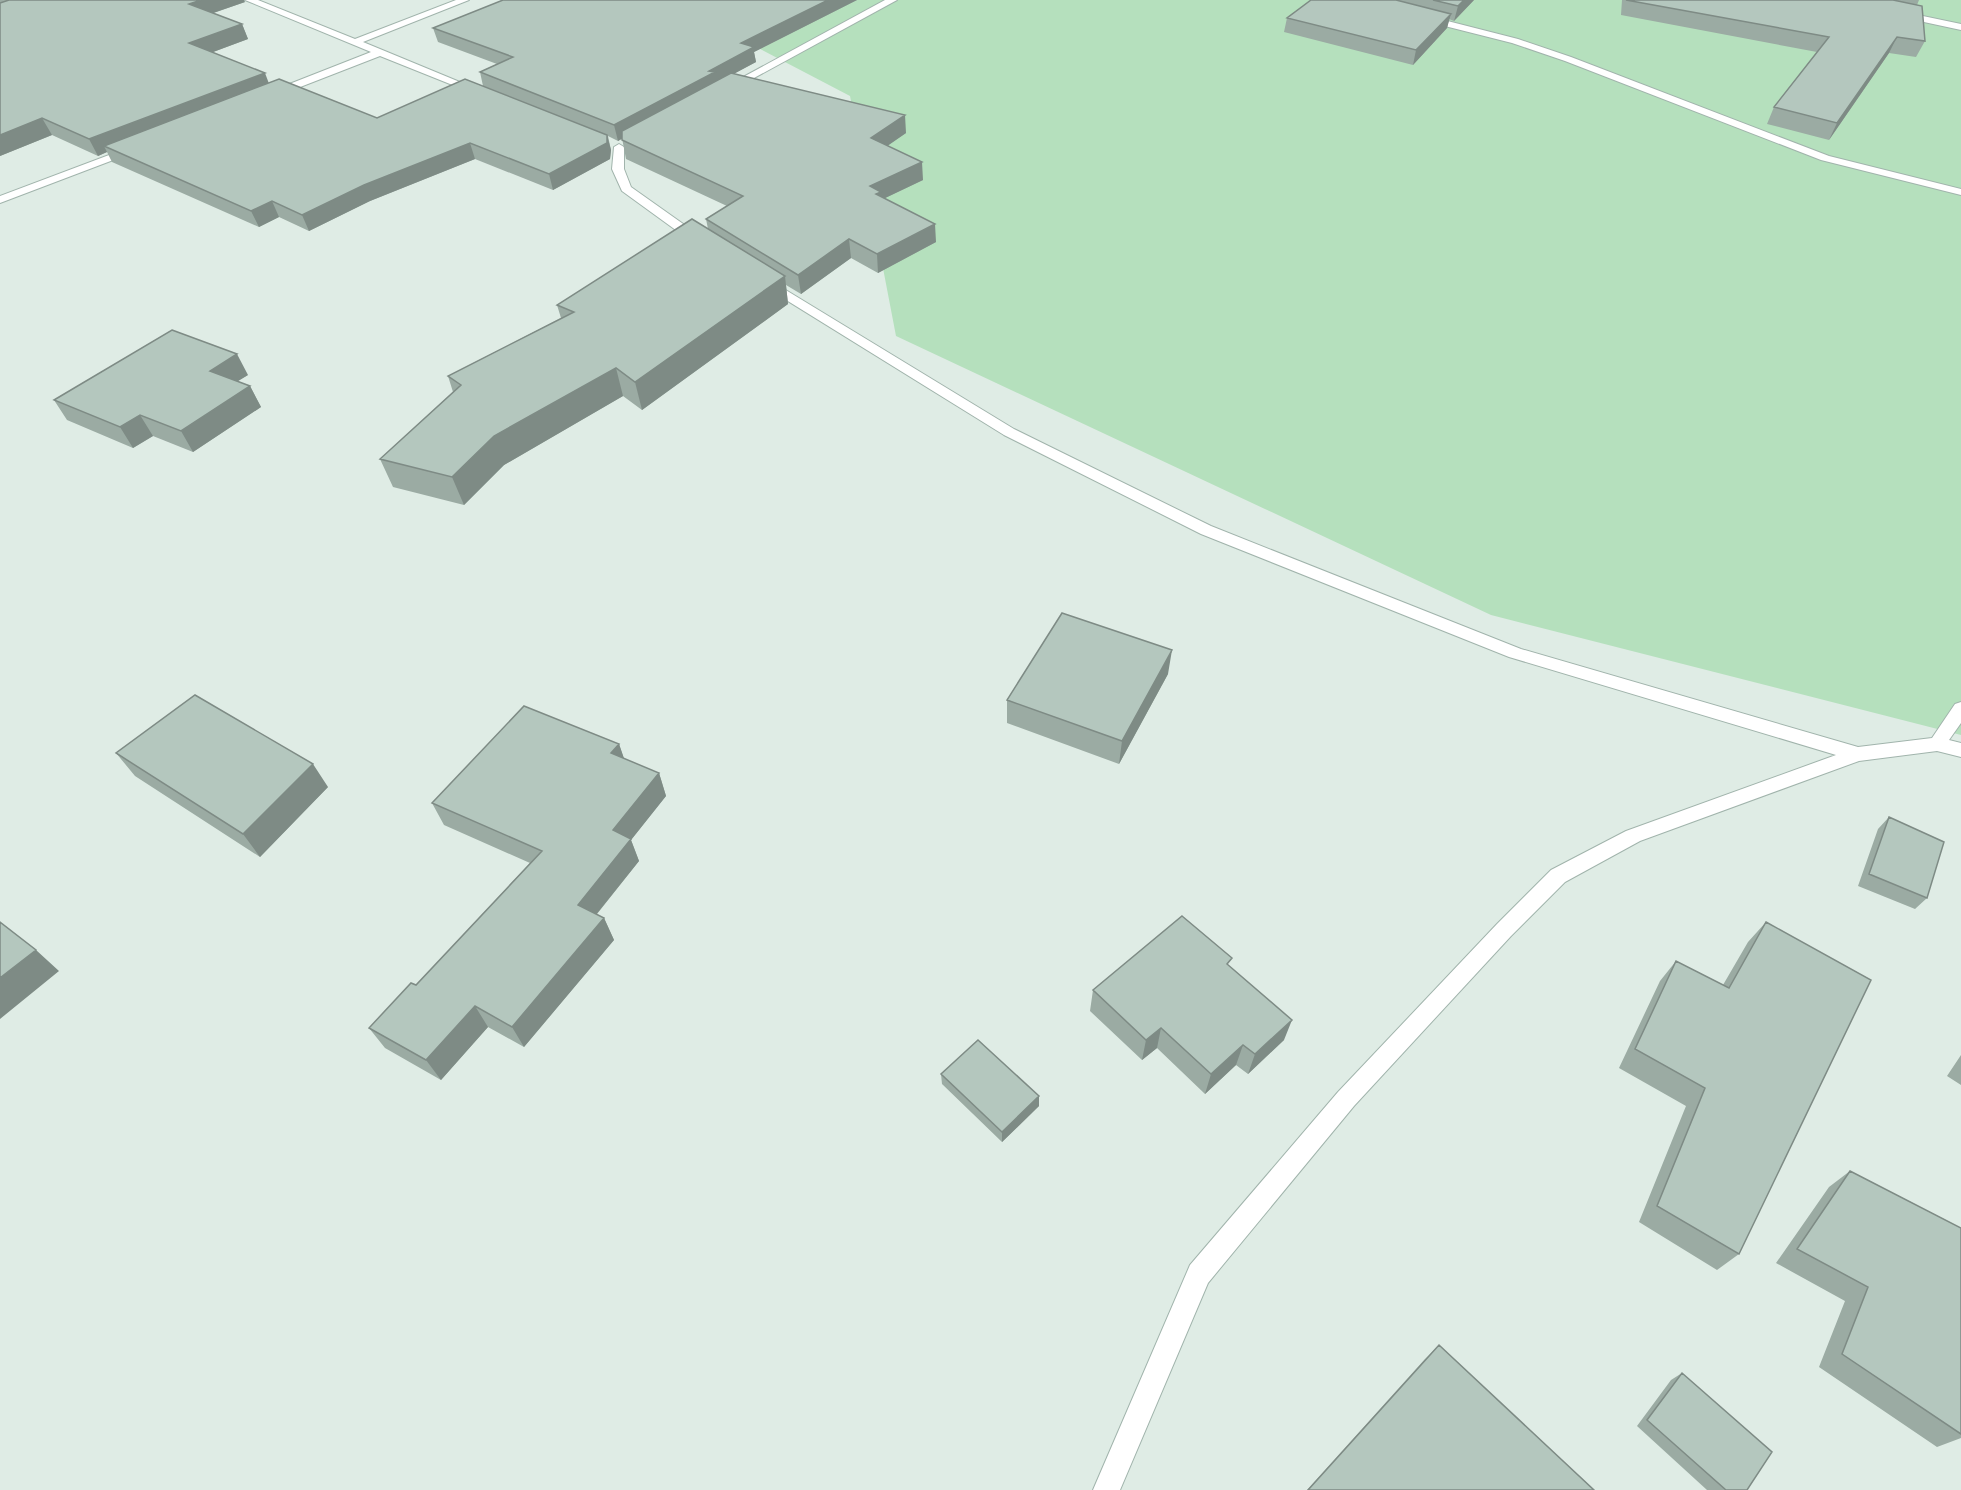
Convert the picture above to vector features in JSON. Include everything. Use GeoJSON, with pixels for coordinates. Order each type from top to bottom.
{"type":"FeatureCollection","features":[{"type":"Feature","properties":{"kind":"street"},"geometry":{"type":"LineString","coordinates":[[250,0],[489,96]]}},
{"type":"Feature","properties":{"kind":"street"},"geometry":{"type":"LineString","coordinates":[[355,42],[464,0]]}},
{"type":"Feature","properties":{"kind":"street"},"geometry":{"type":"LineString","coordinates":[[713,96],[892,0]]}},
{"type":"Feature","properties":{"kind":"street"},"geometry":{"type":"LineString","coordinates":[[1891,12],[1961,27]]}},
{"type":"Feature","properties":{"kind":"street"},"geometry":{"type":"LineString","coordinates":[[1413,16],[1515,42],[1568,59],[1744,129],[1826,158],[1961,192]]}},
{"type":"Feature","properties":{"kind":"street"},"geometry":{"type":"LineString","coordinates":[[261,99],[380,52]]}},
{"type":"Feature","properties":{"kind":"street"},"geometry":{"type":"LineString","coordinates":[[618,144],[618,169],[626,189],[713,249]]}},
{"type":"Feature","properties":{"kind":"street"},"geometry":{"type":"LineString","coordinates":[[0,200],[141,146]]}},
{"type":"Feature","properties":{"kind":"street"},"geometry":{"type":"LineString","coordinates":[[754,274],[1009,432],[1206,530],[1515,653],[1858,754]]}},
{"type":"Feature","properties":{"kind":"street"},"geometry":{"type":"LineString","coordinates":[[1937,744],[1961,709]]}},
{"type":"Feature","properties":{"kind":"street"},"geometry":{"type":"LineString","coordinates":[[1106,1490],[1199,1274],[1346,1099],[1504,930],[1558,876],[1634,836],[1858,754],[1937,744],[1961,750]]}},
{"type":"Feature","properties":{"kind":"green space"},"geometry":{"type":"Polygon","coordinates":[[[680,0],[1961,0],[1961,735],[1491,615],[896,336],[850,96],[672,3],[680,0]]]}},
{"type":"Feature","properties":{"kind":"building"},"geometry":{"type":"Polygon","coordinates":[[[9,0],[201,0],[189,4],[242,24],[189,43],[265,73],[89,139],[42,118],[0,135],[0,3],[9,0]]]}},
{"type":"Feature","properties":{"kind":"building"},"geometry":{"type":"Polygon","coordinates":[[[503,0],[828,0],[741,43],[754,47],[709,71],[715,72],[614,125],[480,72],[513,57],[433,28],[503,0]]]}},
{"type":"Feature","properties":{"kind":"building"},"geometry":{"type":"Polygon","coordinates":[[[1311,0],[1396,0],[1451,14],[1416,50],[1287,18],[1311,0]]]}},
{"type":"Feature","properties":{"kind":"building"},"geometry":{"type":"Polygon","coordinates":[[[1433,0],[1464,0],[1458,6],[1433,0]]]}},
{"type":"Feature","properties":{"kind":"building"},"geometry":{"type":"Polygon","coordinates":[[[1626,0],[1893,0],[1922,6],[1925,41],[1897,37],[1837,123],[1774,107],[1829,37],[1626,0]]]}},
{"type":"Feature","properties":{"kind":"building"},"geometry":{"type":"Polygon","coordinates":[[[731,73],[905,115],[871,138],[922,162],[870,186],[881,192],[876,194],[935,224],[877,254],[849,239],[798,275],[706,219],[743,196],[622,140],[622,131],[731,73]]]}},
{"type":"Feature","properties":{"kind":"building"},"geometry":{"type":"Polygon","coordinates":[[[279,79],[377,118],[465,79],[607,135],[607,143],[549,174],[470,143],[364,185],[302,215],[272,201],[251,211],[104,146],[279,79]]]}},
{"type":"Feature","properties":{"kind":"building"},"geometry":{"type":"Polygon","coordinates":[[[692,219],[785,276],[635,382],[616,368],[494,436],[452,477],[380,459],[461,385],[448,376],[574,312],[557,305],[692,219]]]}},
{"type":"Feature","properties":{"kind":"building"},"geometry":{"type":"Polygon","coordinates":[[[172,330],[237,354],[210,371],[250,386],[181,431],[140,415],[120,427],[54,400],[172,330]]]}},
{"type":"Feature","properties":{"kind":"building"},"geometry":{"type":"Polygon","coordinates":[[[1062,613],[1172,650],[1122,741],[1007,700],[1062,613]]]}},
{"type":"Feature","properties":{"kind":"building"},"geometry":{"type":"Polygon","coordinates":[[[195,695],[313,764],[243,834],[116,753],[195,695]]]}},
{"type":"Feature","properties":{"kind":"building"},"geometry":{"type":"Polygon","coordinates":[[[524,706],[619,744],[611,753],[659,773],[613,830],[631,839],[578,905],[604,918],[512,1027],[475,1006],[426,1060],[369,1028],[411,983],[416,985],[542,851],[432,803],[524,706]]]}},
{"type":"Feature","properties":{"kind":"building"},"geometry":{"type":"Polygon","coordinates":[[[1889,817],[1944,842],[1927,898],[1869,874],[1889,817]]]}},
{"type":"Feature","properties":{"kind":"building"},"geometry":{"type":"Polygon","coordinates":[[[1182,916],[1232,958],[1227,964],[1292,1020],[1255,1054],[1243,1045],[1211,1074],[1161,1028],[1146,1040],[1093,990],[1182,916]]]}},
{"type":"Feature","properties":{"kind":"building"},"geometry":{"type":"Polygon","coordinates":[[[0,922],[36,950],[0,978],[0,922]]]}},
{"type":"Feature","properties":{"kind":"building"},"geometry":{"type":"Polygon","coordinates":[[[1766,922],[1871,980],[1739,1254],[1657,1206],[1705,1088],[1635,1049],[1676,961],[1729,988],[1766,922]]]}},
{"type":"Feature","properties":{"kind":"building"},"geometry":{"type":"Polygon","coordinates":[[[978,1040],[1039,1096],[1002,1132],[941,1074],[978,1040]]]}},
{"type":"Feature","properties":{"kind":"building"},"geometry":{"type":"Polygon","coordinates":[[[1850,1171],[1961,1228],[1961,1434],[1842,1354],[1868,1287],[1797,1249],[1850,1171]]]}},
{"type":"Feature","properties":{"kind":"building"},"geometry":{"type":"Polygon","coordinates":[[[1439,1345],[1594,1490],[1308,1490],[1439,1345]]]}},
{"type":"Feature","properties":{"kind":"building"},"geometry":{"type":"Polygon","coordinates":[[[1682,1373],[1772,1452],[1747,1490],[1726,1490],[1647,1420],[1682,1373]]]}}]}
